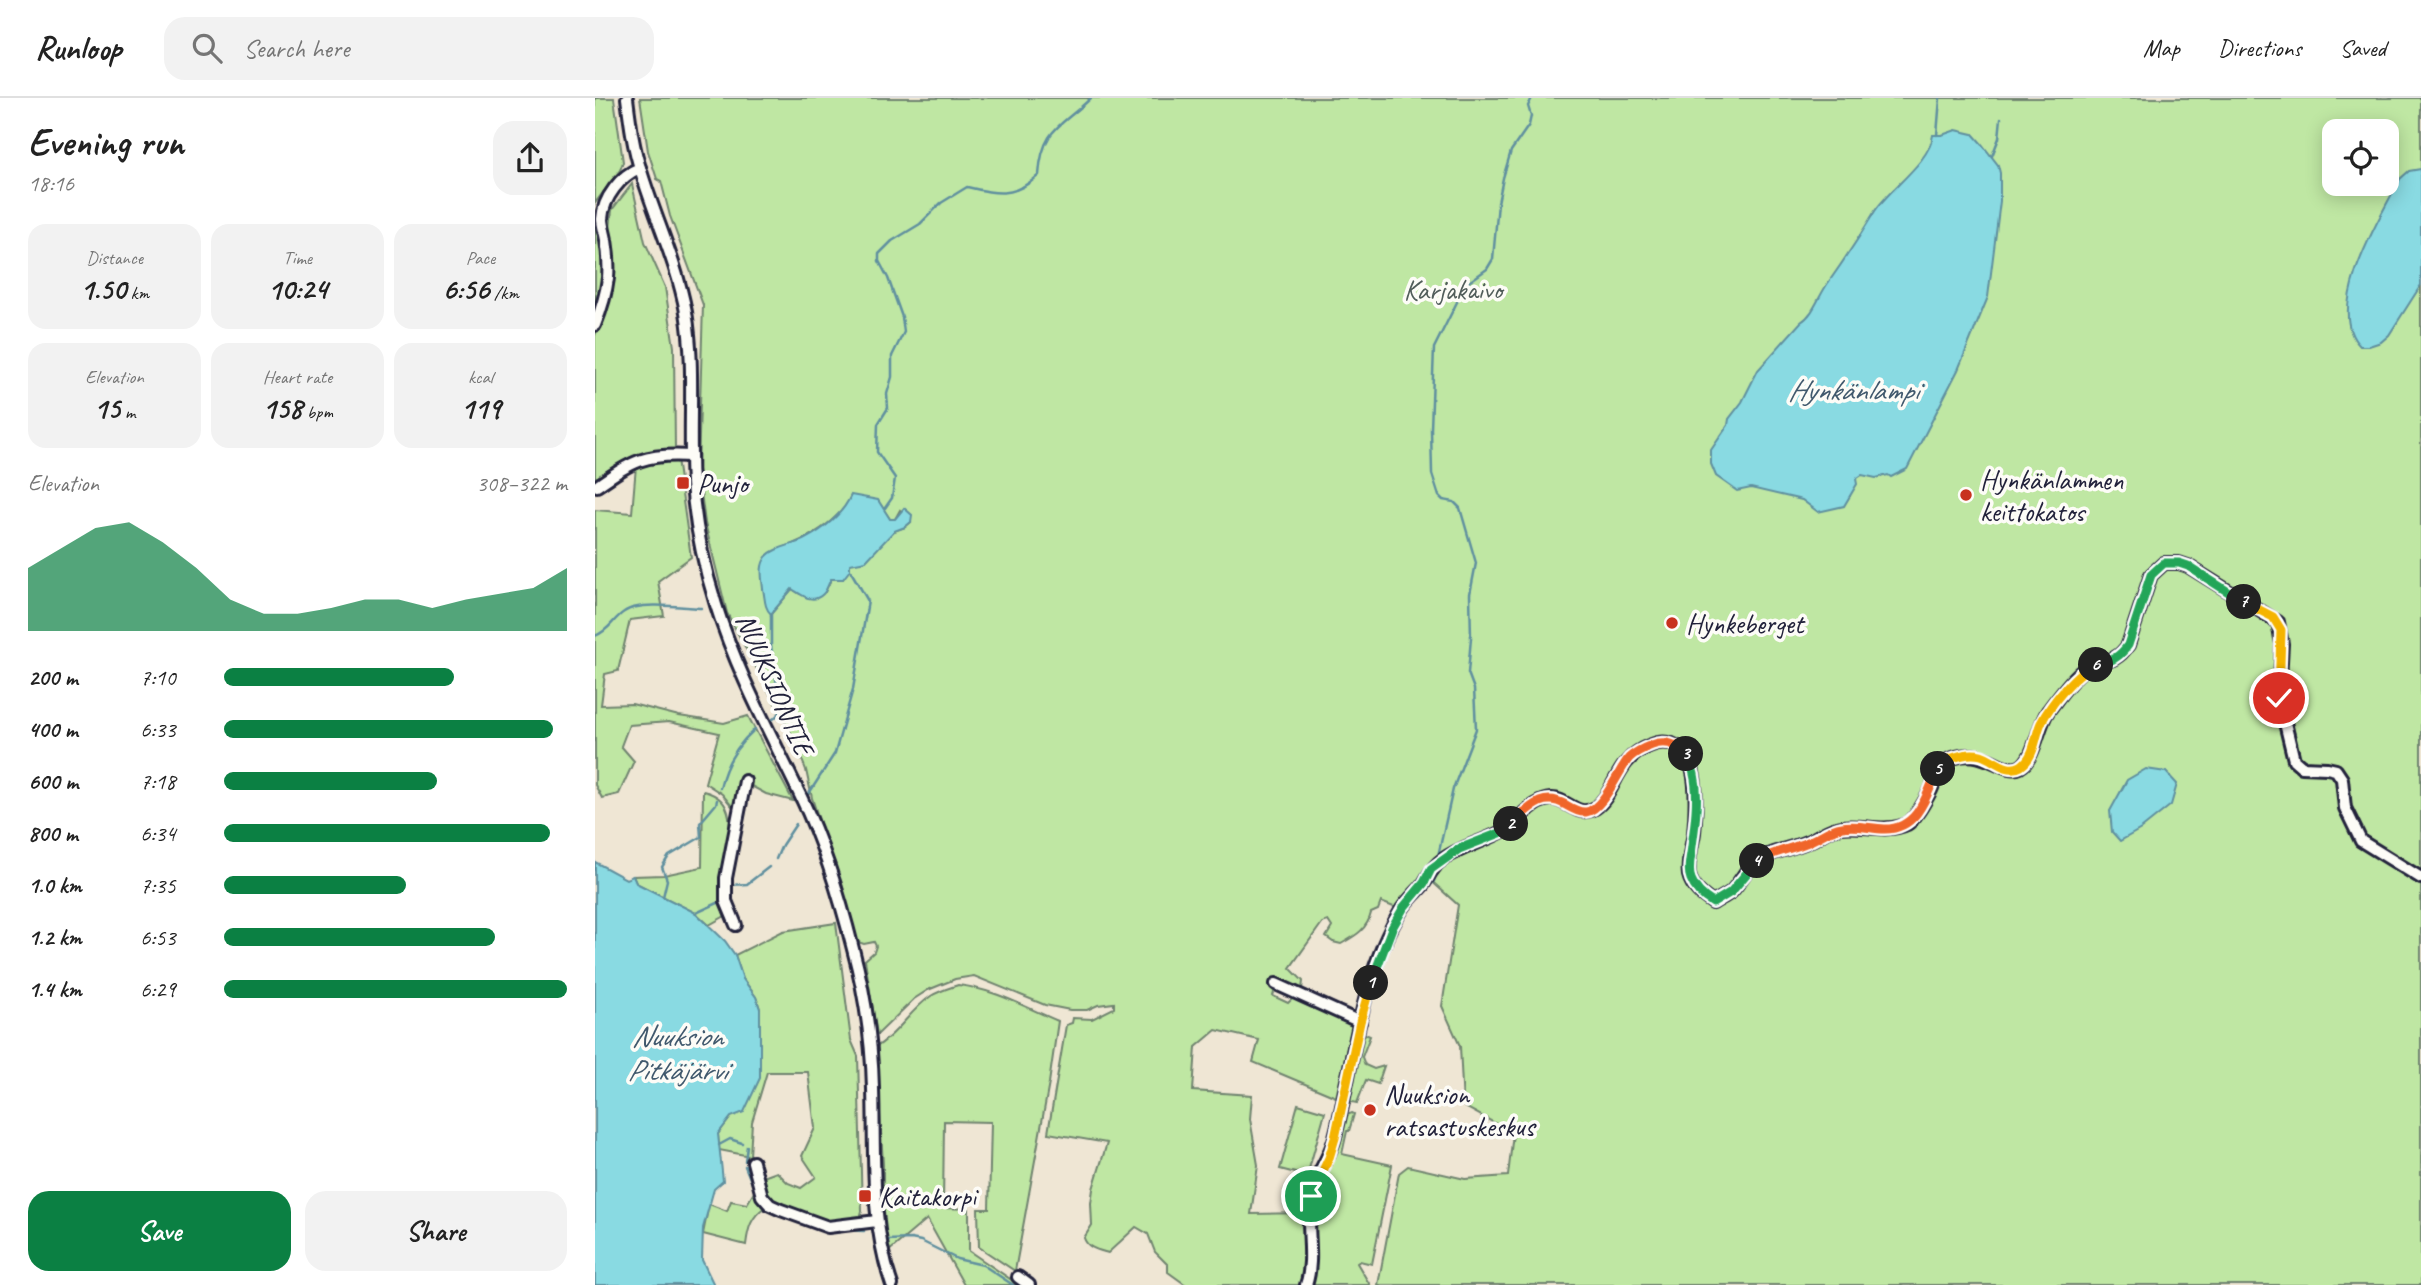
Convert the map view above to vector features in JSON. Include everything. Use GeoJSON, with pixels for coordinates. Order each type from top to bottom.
{"type":"FeatureCollection","features":[{"type":"Feature","properties":{"kind":"street","name":"NUUKSIONTIE"},"geometry":{"type":"LineString","coordinates":[[627,98],[640,168],[677,276],[685,312],[691,366],[691,456],[701,543],[724,631],[739,669],[808,813],[833,880],[864,996],[872,1071],[877,1221],[892,1285]]}},
{"type":"Feature","properties":{"kind":"street"},"geometry":{"type":"LineString","coordinates":[[595,326],[603,306],[608,277],[599,216],[610,195],[631,172],[640,168]]}},
{"type":"Feature","properties":{"kind":"street"},"geometry":{"type":"LineString","coordinates":[[597,486],[631,463],[651,456],[691,456]]}},
{"type":"Feature","properties":{"kind":"street"},"geometry":{"type":"LineString","coordinates":[[1306,1285],[1310,1263],[1311,1196],[1329,1158],[1335,1138],[1360,1022],[1378,961],[1404,907],[1437,863],[1459,849],[1500,833],[1541,801],[1554,798],[1573,809],[1586,812],[1598,806],[1631,756],[1654,744],[1668,743],[1678,746],[1689,759],[1695,782],[1689,875],[1696,888],[1713,903],[1731,892],[1754,863],[1811,841],[1829,831],[1846,826],[1885,829],[1907,824],[1916,816],[1943,762],[1967,754],[1981,755],[2012,769],[2020,767],[2031,754],[2040,725],[2048,712],[2083,669],[2109,662],[2122,654],[2128,645],[2151,575],[2164,563],[2179,563],[2278,622],[2282,644],[2279,698],[2294,760],[2302,767],[2336,771],[2342,779],[2344,807],[2361,841],[2421,878]]}},
{"type":"Feature","properties":{"kind":"street"},"geometry":{"type":"LineString","coordinates":[[736,925],[726,901],[726,878],[745,781]]}},
{"type":"Feature","properties":{"kind":"street"},"geometry":{"type":"LineString","coordinates":[[1276,984],[1360,1022]]}},
{"type":"Feature","properties":{"kind":"street"},"geometry":{"type":"LineString","coordinates":[[753,1162],[762,1196],[769,1205],[828,1227],[877,1221]]}},
{"type":"Feature","properties":{"kind":"street"},"geometry":{"type":"LineString","coordinates":[[1018,1277],[1029,1285]]}},
{"type":"Feature","properties":{"kind":"green space"},"geometry":{"type":"Polygon","coordinates":[[[595,98],[614,98],[623,162],[595,203],[595,98]]]}},
{"type":"Feature","properties":{"kind":"green space","name":"Karjakaivo"},"geometry":{"type":"Polygon","coordinates":[[[640,98],[2421,98],[2421,1285],[1378,1285],[1399,1173],[1408,1166],[1465,1179],[1508,1176],[1513,1133],[1463,1106],[1460,1046],[1442,1006],[1458,905],[1428,878],[1399,909],[1381,902],[1363,928],[1341,944],[1326,937],[1332,927],[1328,921],[1322,923],[1290,968],[1303,981],[1302,989],[1278,979],[1273,996],[1288,1003],[1294,997],[1353,1022],[1336,1097],[1253,1062],[1259,1040],[1216,1030],[1196,1047],[1193,1091],[1252,1095],[1250,1119],[1258,1165],[1251,1214],[1306,1213],[1307,1255],[1303,1285],[1186,1285],[1168,1272],[1168,1265],[1155,1252],[1148,1234],[1136,1227],[1108,1253],[1090,1246],[1084,1238],[1092,1225],[1093,1189],[1107,1143],[1048,1133],[1066,1025],[1072,1023],[1073,1018],[1092,1019],[1114,1008],[1114,1003],[1087,1010],[1070,1010],[1045,1005],[974,976],[955,979],[928,990],[914,999],[877,1035],[865,960],[874,952],[876,946],[874,942],[858,942],[812,798],[806,770],[792,735],[727,613],[705,523],[698,470],[703,305],[670,216],[661,181],[657,179],[648,151],[640,98]],[[860,497],[819,530],[777,550],[771,614],[792,589],[800,594],[825,592],[831,579],[843,579],[850,564],[880,545],[894,531],[911,522],[900,510],[895,519],[890,519],[880,504],[860,497]]]}},
{"type":"Feature","properties":{"kind":"green space"},"geometry":{"type":"Polygon","coordinates":[[[632,184],[645,242],[665,287],[674,347],[675,451],[644,454],[602,478],[595,477],[595,336],[612,279],[612,210],[632,184]]]}},
{"type":"Feature","properties":{"kind":"green space"},"geometry":{"type":"Polygon","coordinates":[[[595,229],[605,261],[595,315],[595,229]]]}},
{"type":"Feature","properties":{"kind":"green space"},"geometry":{"type":"Polygon","coordinates":[[[677,459],[691,557],[658,581],[664,616],[630,620],[618,671],[605,674],[601,705],[632,704],[679,716],[724,723],[748,716],[793,801],[766,794],[742,781],[736,811],[722,794],[705,783],[719,733],[669,722],[629,725],[621,746],[634,761],[619,794],[602,798],[595,785],[595,510],[632,513],[636,466],[677,459]]]}},
{"type":"Feature","properties":{"kind":"green space"},"geometry":{"type":"Polygon","coordinates":[[[703,791],[717,797],[726,806],[729,818],[720,889],[725,916],[709,925],[696,913],[636,883],[633,876],[664,875],[702,867],[703,791]]]}},
{"type":"Feature","properties":{"kind":"green space"},"geometry":{"type":"Polygon","coordinates":[[[836,923],[851,1040],[858,1056],[860,1218],[829,1223],[765,1207],[751,1223],[746,1245],[703,1234],[709,1204],[727,1211],[731,1201],[747,1204],[763,1177],[777,1172],[788,1183],[801,1188],[816,1177],[802,1156],[815,1128],[808,1072],[767,1072],[752,1122],[750,1156],[719,1150],[718,1134],[731,1117],[759,1027],[760,1009],[756,997],[743,979],[735,955],[783,931],[836,923]]]}},
{"type":"Feature","properties":{"kind":"green space"},"geometry":{"type":"Polygon","coordinates":[[[958,985],[997,994],[1058,1021],[1015,1271],[979,1247],[978,1209],[989,1209],[991,1122],[944,1121],[943,1208],[969,1209],[969,1251],[1019,1285],[964,1285],[927,1219],[888,1252],[883,1233],[880,1199],[883,1164],[876,1047],[891,1036],[931,996],[958,985]]]}},
{"type":"Feature","properties":{"kind":"green space"},"geometry":{"type":"Polygon","coordinates":[[[1361,1036],[1370,1036],[1362,1057],[1365,1065],[1374,1069],[1384,1066],[1378,1084],[1366,1080],[1357,1103],[1348,1101],[1361,1036]]]}},
{"type":"Feature","properties":{"kind":"green space"},"geometry":{"type":"Polygon","coordinates":[[[1298,1104],[1325,1112],[1307,1176],[1280,1169],[1298,1104]]]}},
{"type":"Feature","properties":{"kind":"green space"},"geometry":{"type":"Polygon","coordinates":[[[1354,1114],[1342,1154],[1392,1165],[1372,1264],[1360,1261],[1357,1263],[1370,1285],[1312,1285],[1314,1210],[1328,1208],[1329,1204],[1318,1198],[1316,1192],[1344,1116],[1354,1114]]]}},
{"type":"Feature","properties":{"kind":"water","name":"Hynkänlampi"},"geometry":{"type":"Polygon","coordinates":[[[1956,130],[1973,134],[1998,165],[2000,173],[2000,201],[1988,297],[1958,370],[1907,469],[1891,477],[1862,475],[1856,479],[1857,484],[1844,506],[1818,512],[1802,500],[1751,488],[1737,491],[1716,476],[1711,464],[1711,450],[1742,402],[1758,370],[1816,305],[1875,211],[1925,155],[1933,135],[1956,130]]]}},
{"type":"Feature","properties":{"kind":"water"},"geometry":{"type":"Polygon","coordinates":[[[2421,169],[2421,285],[2389,335],[2381,342],[2360,346],[2350,330],[2348,310],[2351,287],[2380,216],[2391,196],[2399,196],[2399,181],[2409,171],[2421,169]]]}},
{"type":"Feature","properties":{"kind":"water"},"geometry":{"type":"Polygon","coordinates":[[[851,495],[878,500],[890,519],[895,519],[904,508],[912,515],[911,522],[894,531],[866,561],[850,564],[850,570],[843,579],[831,579],[819,597],[811,599],[792,589],[771,614],[766,606],[762,576],[762,564],[766,557],[819,531],[838,515],[851,495]]]}},
{"type":"Feature","properties":{"kind":"water"},"geometry":{"type":"Polygon","coordinates":[[[2146,769],[2166,772],[2177,784],[2171,805],[2141,829],[2120,841],[2112,832],[2110,811],[2127,780],[2146,769]]]}},
{"type":"Feature","properties":{"kind":"water","name":"Nuuksion Pitkäjärvi"},"geometry":{"type":"Polygon","coordinates":[[[595,862],[626,879],[633,876],[636,883],[696,913],[725,941],[735,955],[743,979],[756,997],[760,1009],[760,1078],[744,1112],[731,1117],[718,1134],[723,1181],[714,1189],[703,1228],[702,1260],[714,1285],[595,1285],[595,862]]]}},
{"type":"Feature","properties":{"kind":"waterway"},"geometry":{"type":"LineString","coordinates":[[885,508],[892,498],[895,478],[877,452],[878,424],[888,408],[892,356],[904,332],[902,317],[879,261],[879,254],[892,241],[920,224],[941,203],[967,187],[997,192],[1022,188],[1039,175],[1044,147],[1055,130],[1091,98]]}},
{"type":"Feature","properties":{"kind":"waterway"},"geometry":{"type":"LineString","coordinates":[[1438,856],[1453,789],[1476,729],[1474,689],[1468,673],[1471,638],[1470,594],[1476,563],[1460,508],[1454,502],[1443,500],[1439,496],[1432,474],[1434,348],[1466,284],[1487,269],[1493,259],[1503,178],[1511,151],[1529,125],[1531,116],[1528,106],[1532,98]]}},
{"type":"Feature","properties":{"kind":"waterway"},"geometry":{"type":"LineString","coordinates":[[1937,135],[1940,98]]}},
{"type":"Feature","properties":{"kind":"waterway"},"geometry":{"type":"LineString","coordinates":[[1992,156],[1999,138],[2001,118]]}},
{"type":"Feature","properties":{"kind":"waterway"},"geometry":{"type":"LineString","coordinates":[[808,795],[835,753],[853,689],[868,601],[850,570]]}},
{"type":"Feature","properties":{"kind":"waterway"},"geometry":{"type":"LineString","coordinates":[[595,636],[631,609],[661,606],[701,608]]}},
{"type":"Feature","properties":{"kind":"waterway"},"geometry":{"type":"LineString","coordinates":[[771,614],[771,646],[781,712],[771,721]]}},
{"type":"Feature","properties":{"kind":"waterway"},"geometry":{"type":"LineString","coordinates":[[720,788],[733,756],[755,729]]}},
{"type":"Feature","properties":{"kind":"waterway"},"geometry":{"type":"LineString","coordinates":[[663,897],[667,880],[662,867],[669,856],[701,837],[700,823],[717,800]]}},
{"type":"Feature","properties":{"kind":"waterway"},"geometry":{"type":"LineString","coordinates":[[776,859],[796,824]]}},
{"type":"Feature","properties":{"kind":"waterway"},"geometry":{"type":"LineString","coordinates":[[730,885],[747,884],[769,867]]}},
{"type":"Feature","properties":{"kind":"waterway"},"geometry":{"type":"LineString","coordinates":[[1421,897],[1434,881],[1437,872]]}},
{"type":"Feature","properties":{"kind":"waterway"},"geometry":{"type":"LineString","coordinates":[[696,913],[720,902]]}},
{"type":"Feature","properties":{"kind":"waterway"},"geometry":{"type":"LineString","coordinates":[[719,1145],[730,1139],[742,1143]]}},
{"type":"Feature","properties":{"kind":"waterway"},"geometry":{"type":"LineString","coordinates":[[745,1161],[747,1146]]}},
{"type":"Feature","properties":{"kind":"waterway"},"geometry":{"type":"LineString","coordinates":[[745,1166],[756,1193]]}},
{"type":"Feature","properties":{"kind":"waterway"},"geometry":{"type":"LineString","coordinates":[[842,1230],[864,1231]]}},
{"type":"Feature","properties":{"kind":"waterway"},"geometry":{"type":"LineString","coordinates":[[887,1240],[921,1241],[957,1259],[983,1265],[1013,1285]]}},
{"type":"Feature","properties":{"kind":"place","name":"Punjo"},"geometry":{"type":"Point","coordinates":[683,483]}},
{"type":"Feature","properties":{"kind":"place","name":"Hynkänlammen keittokatos"},"geometry":{"type":"Point","coordinates":[1966,495]}},
{"type":"Feature","properties":{"kind":"place","name":"Hynkeberget"},"geometry":{"type":"Point","coordinates":[1672,623]}},
{"type":"Feature","properties":{"kind":"place","name":"Nuuksion ratsastuskeskus"},"geometry":{"type":"Point","coordinates":[1370,1110]}},
{"type":"Feature","properties":{"kind":"place","name":"Kaitakorpi"},"geometry":{"type":"Point","coordinates":[865,1196]}},
{"type":"Feature","properties":{"kind":"route"},"geometry":{"type":"LineString","coordinates":[[1311,1196],[1329,1158],[1335,1138],[1360,1022],[1378,961],[1404,907],[1424,883],[1431,869],[1459,849],[1500,833],[1541,801],[1554,798],[1573,809],[1586,812],[1598,806],[1631,756],[1642,749],[1660,742],[1668,743],[1678,746],[1689,759],[1695,782],[1689,875],[1700,894],[1713,903],[1731,892],[1750,866],[1761,858],[1811,841],[1836,828],[1896,828],[1912,821],[1932,788],[1940,764],[1954,757],[1981,755],[2012,769],[2020,767],[2028,760],[2040,725],[2048,712],[2083,669],[2109,662],[2122,654],[2128,645],[2151,575],[2164,563],[2188,566],[2278,622],[2282,644],[2279,698]]}}]}
